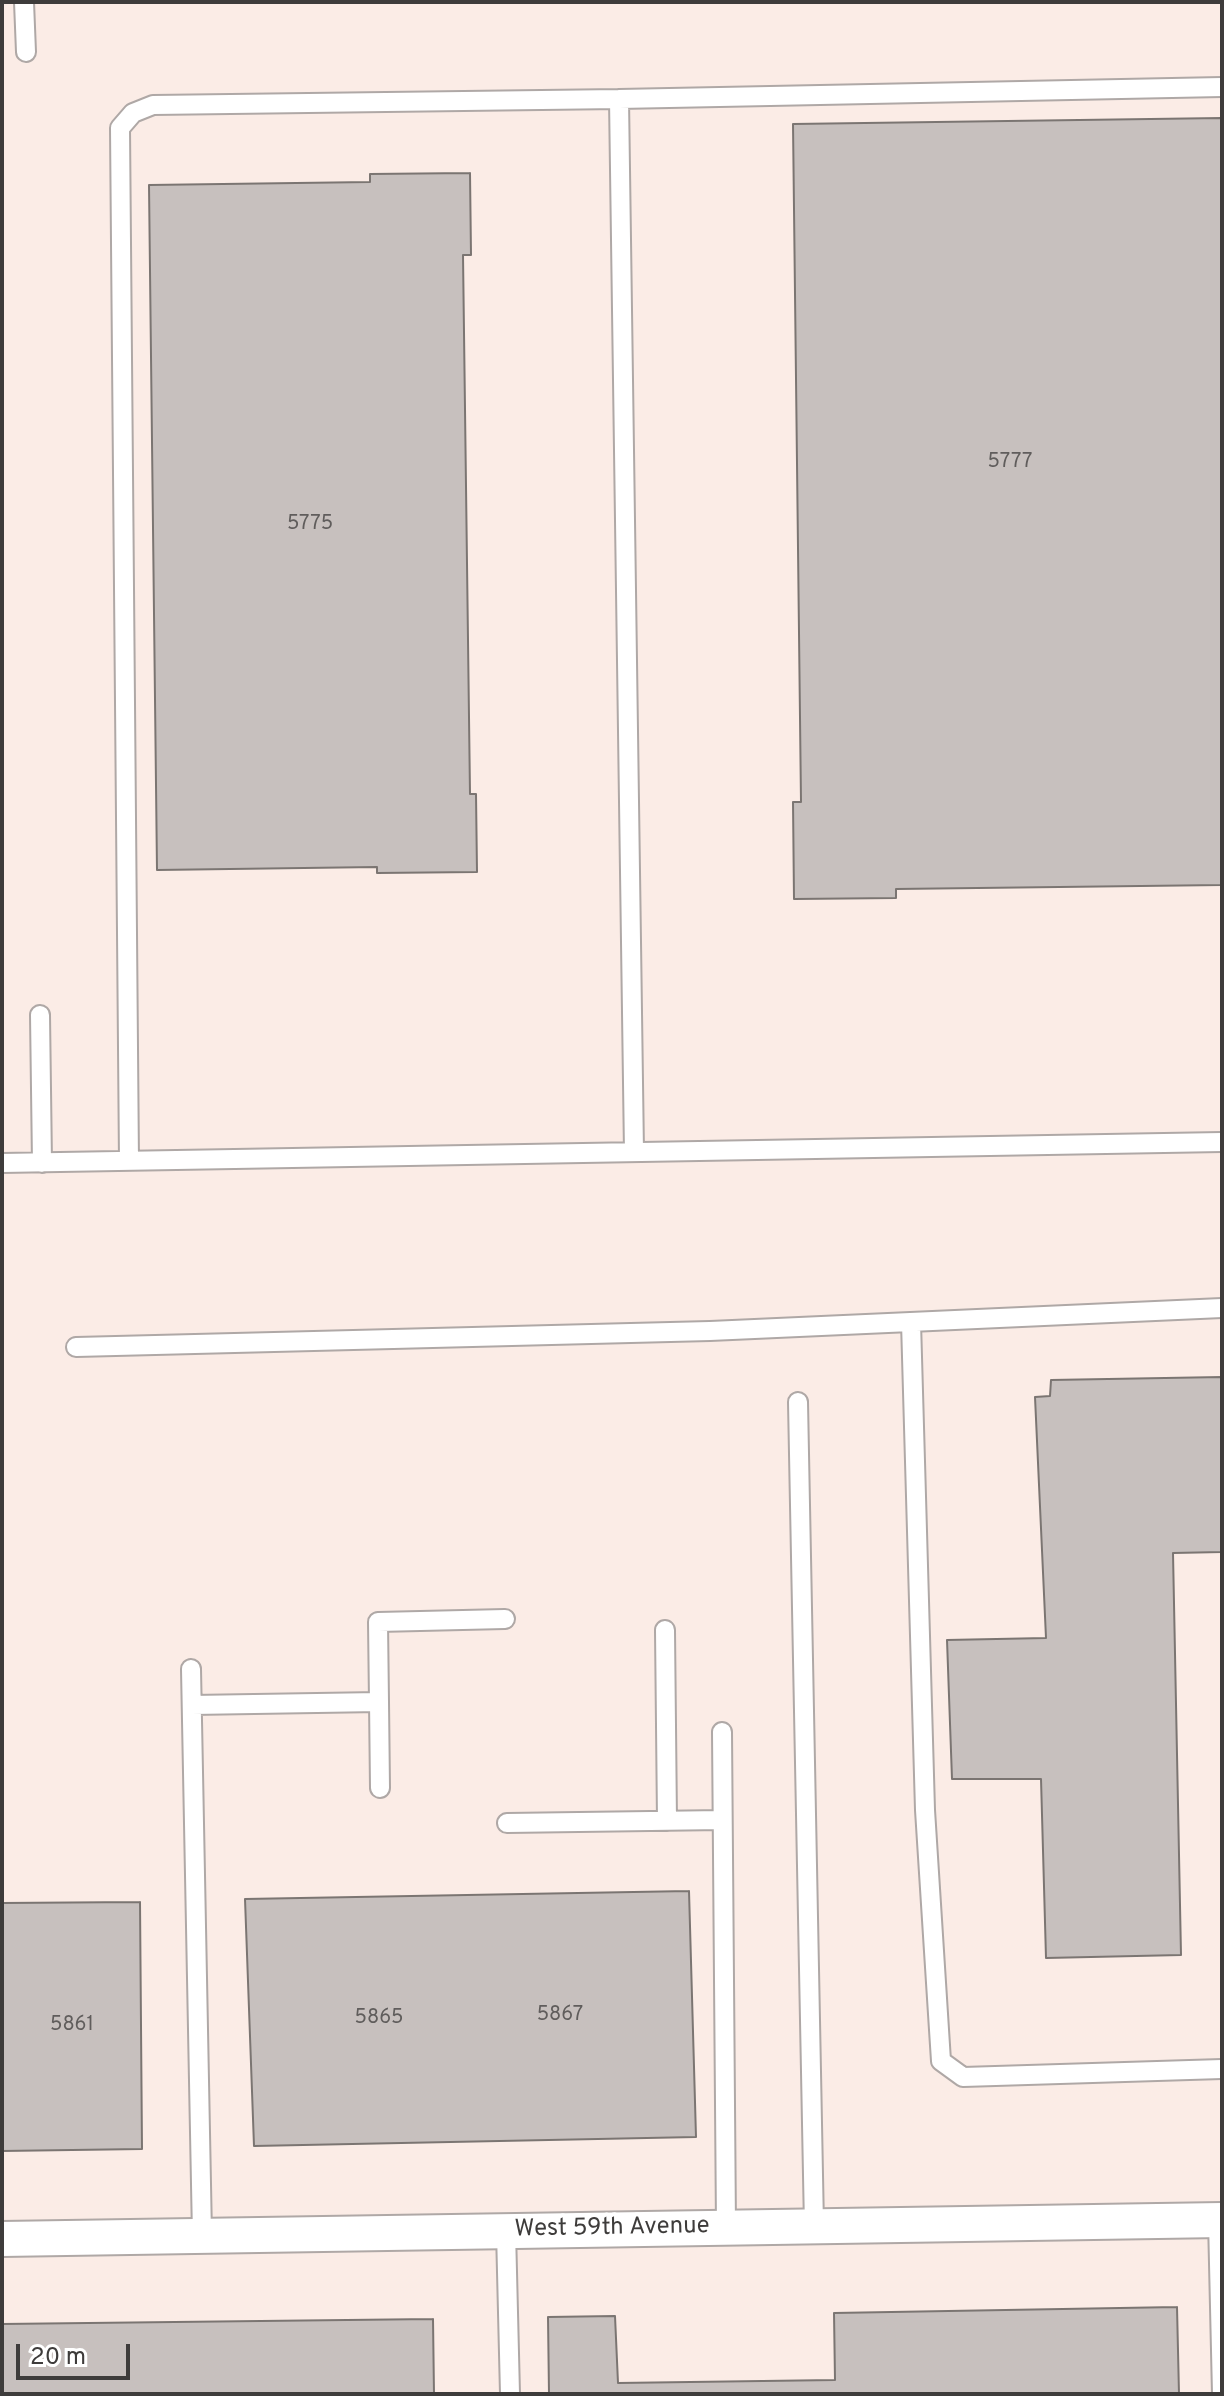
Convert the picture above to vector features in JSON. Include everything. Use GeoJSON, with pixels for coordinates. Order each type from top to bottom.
{"type":"FeatureCollection","features":[{"type":"Feature","properties":{"kind":"street","name":"West 59th Avenue"},"geometry":{"type":"LineString","coordinates":[[2,2239],[1220,2220]]}},
{"type":"Feature","properties":{"kind":"lane"},"geometry":{"type":"LineString","coordinates":[[24,2],[26,52]]}},
{"type":"Feature","properties":{"kind":"lane"},"geometry":{"type":"LineString","coordinates":[[129,1161],[120,128],[133,113],[153,105],[1222,87]]}},
{"type":"Feature","properties":{"kind":"lane"},"geometry":{"type":"LineString","coordinates":[[619,99],[634,1152]]}},
{"type":"Feature","properties":{"kind":"lane"},"geometry":{"type":"LineString","coordinates":[[40,1015],[42,1163]]}},
{"type":"Feature","properties":{"kind":"lane"},"geometry":{"type":"LineString","coordinates":[[2,1163],[1222,1142]]}},
{"type":"Feature","properties":{"kind":"lane"},"geometry":{"type":"LineString","coordinates":[[76,1347],[710,1331],[1222,1308]]}},
{"type":"Feature","properties":{"kind":"lane"},"geometry":{"type":"LineString","coordinates":[[911,1322],[925,1810],[941,2061],[963,2077],[1222,2069]]}},
{"type":"Feature","properties":{"kind":"lane"},"geometry":{"type":"LineString","coordinates":[[798,1402],[814,2226]]}},
{"type":"Feature","properties":{"kind":"lane"},"geometry":{"type":"LineString","coordinates":[[380,1788],[378,1622],[505,1619]]}},
{"type":"Feature","properties":{"kind":"lane"},"geometry":{"type":"LineString","coordinates":[[665,1630],[667,1821]]}},
{"type":"Feature","properties":{"kind":"lane"},"geometry":{"type":"LineString","coordinates":[[191,1669],[202,2235]]}},
{"type":"Feature","properties":{"kind":"lane"},"geometry":{"type":"LineString","coordinates":[[192,1705],[379,1702]]}},
{"type":"Feature","properties":{"kind":"lane"},"geometry":{"type":"LineString","coordinates":[[722,1732],[726,2227]]}},
{"type":"Feature","properties":{"kind":"lane"},"geometry":{"type":"LineString","coordinates":[[507,1823],[722,1820]]}},
{"type":"Feature","properties":{"kind":"lane"},"geometry":{"type":"LineString","coordinates":[[1220,2220],[1222,2394]]}},
{"type":"Feature","properties":{"kind":"lane"},"geometry":{"type":"LineString","coordinates":[[506,2231],[510,2394]]}},
{"type":"Feature","properties":{"kind":"shaded area"},"geometry":{"type":"Polygon","coordinates":[[[2,2],[1222,2],[1222,2394],[2,2394],[2,2]]]}},
{"type":"Feature","properties":{"kind":"building"},"geometry":{"type":"Polygon","coordinates":[[[1222,118],[1222,885],[896,889],[896,898],[794,899],[793,802],[801,802],[793,124],[1222,118]]]}},
{"type":"Feature","properties":{"kind":"building"},"geometry":{"type":"Polygon","coordinates":[[[470,173],[471,255],[463,255],[470,794],[476,794],[477,872],[377,873],[377,867],[157,870],[149,185],[370,182],[370,174],[470,173]]]}},
{"type":"Feature","properties":{"kind":"building"},"geometry":{"type":"Polygon","coordinates":[[[1222,1377],[1222,1552],[1173,1553],[1181,1955],[1046,1958],[1041,1779],[952,1779],[947,1640],[1046,1638],[1035,1397],[1050,1396],[1051,1380],[1222,1377]]]}},
{"type":"Feature","properties":{"kind":"building"},"geometry":{"type":"Polygon","coordinates":[[[689,1891],[696,2137],[254,2146],[245,1899],[689,1891]]]}},
{"type":"Feature","properties":{"kind":"building"},"geometry":{"type":"Polygon","coordinates":[[[140,1902],[142,2149],[2,2151],[2,1903],[140,1902]]]}},
{"type":"Feature","properties":{"kind":"building"},"geometry":{"type":"Polygon","coordinates":[[[1177,2307],[1179,2394],[549,2394],[548,2317],[615,2316],[618,2383],[835,2380],[834,2313],[1177,2307]]]}},
{"type":"Feature","properties":{"kind":"building"},"geometry":{"type":"Polygon","coordinates":[[[433,2319],[434,2394],[2,2394],[2,2324],[433,2319]]]}}]}
